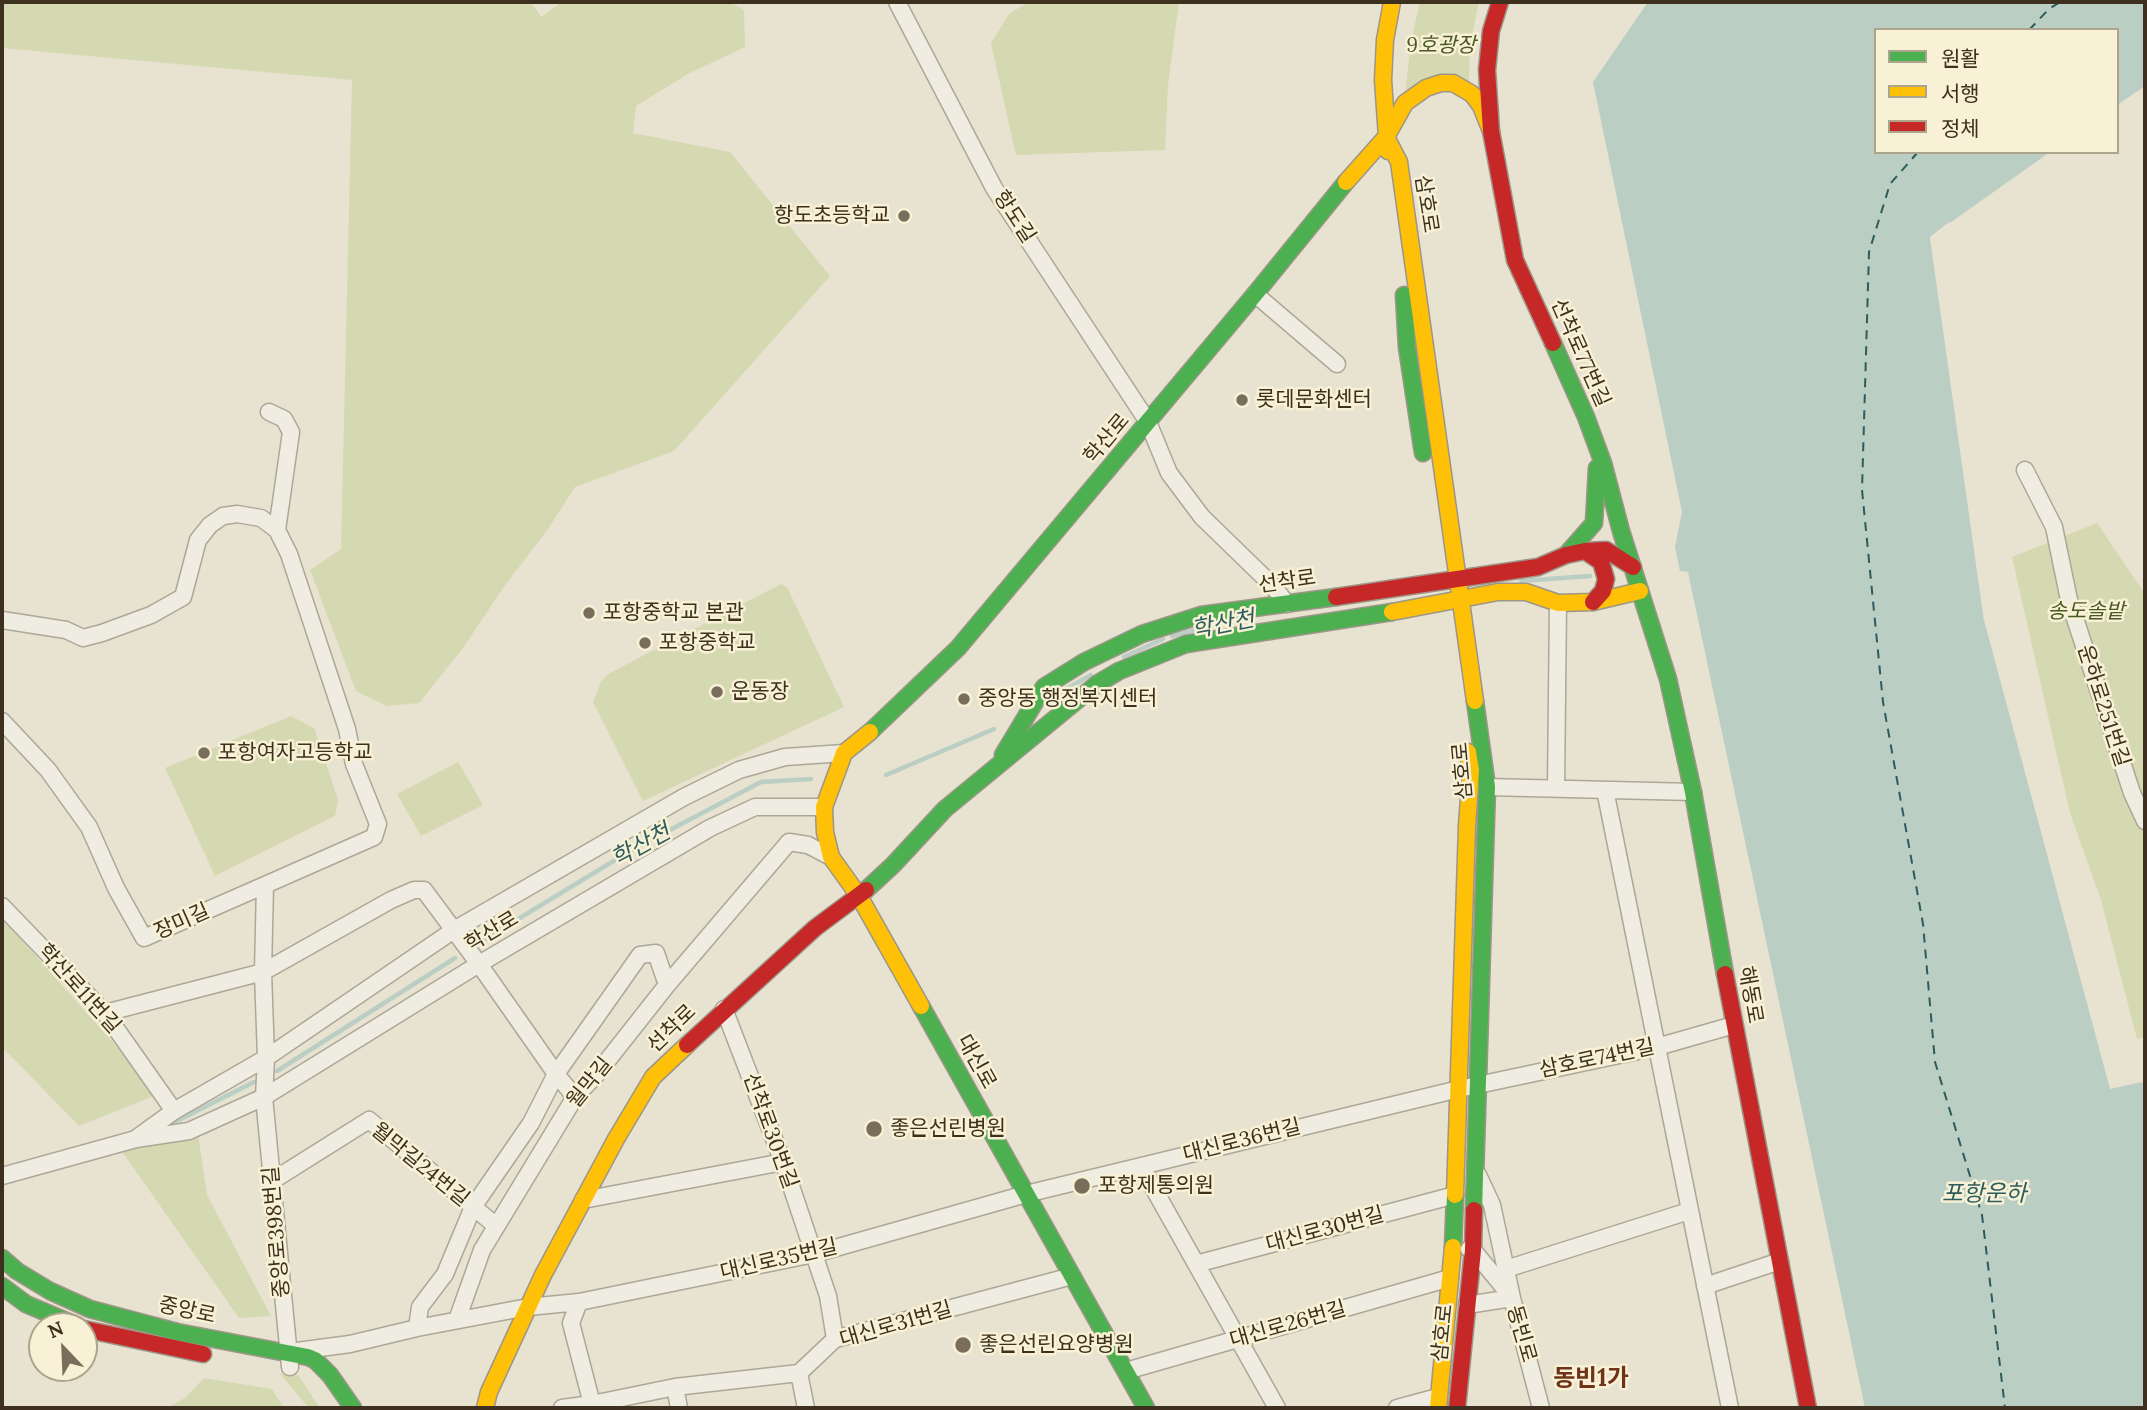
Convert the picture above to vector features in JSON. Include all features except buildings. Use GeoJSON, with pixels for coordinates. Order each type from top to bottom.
{"type":"FeatureCollection","features":[{"type":"Feature","properties":{"kind":"street","name":"항도길"},"geometry":{"type":"LineString","coordinates":[[897,2],[995,188],[1148,422],[1169,473],[1202,517],[1287,604]]}},
{"type":"Feature","properties":{"kind":"street","name":"삼호로"},"geometry":{"type":"LineString","coordinates":[[1392,2],[1385,40],[1383,80],[1386,137],[1399,225],[1407,346],[1426,474]]}},
{"type":"Feature","properties":{"kind":"street"},"geometry":{"type":"LineString","coordinates":[[1492,131],[1487,70],[1491,31],[1500,2]]}},
{"type":"Feature","properties":{"kind":"street","name":"학산로"},"geometry":{"type":"LineString","coordinates":[[136,1139],[174,1111],[266,1058],[454,930],[599,845],[739,770],[785,757],[844,753],[875,728],[958,648],[1386,137],[1405,103],[1426,88],[1440,83],[1453,83],[1472,94],[1481,106],[1492,131]]}},
{"type":"Feature","properties":{"kind":"street","name":"선착로77번길"},"geometry":{"type":"LineString","coordinates":[[1492,131],[1515,260],[1586,416],[1640,591]]}},
{"type":"Feature","properties":{"kind":"street","name":"삼호로"},"geometry":{"type":"LineString","coordinates":[[1386,137],[1399,162],[1401,174],[1420,300],[1449,582],[1488,787],[1473,1250],[1457,1408]]}},
{"type":"Feature","properties":{"kind":"street"},"geometry":{"type":"LineString","coordinates":[[1255,294],[1337,364]]}},
{"type":"Feature","properties":{"kind":"street"},"geometry":{"type":"LineString","coordinates":[[269,412],[284,419],[291,432],[278,530]]}},
{"type":"Feature","properties":{"kind":"street"},"geometry":{"type":"LineString","coordinates":[[1566,555],[1594,523],[1596,444]]}},
{"type":"Feature","properties":{"kind":"street","name":"운하로251번길"},"geometry":{"type":"LineString","coordinates":[[2025,470],[2054,527],[2069,600],[2132,793],[2145,821]]}},
{"type":"Feature","properties":{"kind":"street"},"geometry":{"type":"LineString","coordinates":[[2,620],[66,630],[83,638],[102,633],[151,615],[183,597],[198,540],[210,525],[223,516],[237,514],[261,518],[278,530],[289,554],[347,729],[354,764],[378,824],[374,837],[265,885],[264,1097]]}},
{"type":"Feature","properties":{"kind":"street","name":"선착로"},"geometry":{"type":"LineString","coordinates":[[998,764],[1044,687],[1084,662],[1142,634],[1201,615],[1449,582],[1538,567],[1566,555],[1585,551],[1606,550],[1633,567]]}},
{"type":"Feature","properties":{"kind":"street"},"geometry":{"type":"LineString","coordinates":[[1585,551],[1601,562],[1606,579],[1603,592],[1593,602]]}},
{"type":"Feature","properties":{"kind":"street","name":"삼호로"},"geometry":{"type":"LineString","coordinates":[[1438,555],[1449,582]]}},
{"type":"Feature","properties":{"kind":"street","name":"선착로"},"geometry":{"type":"LineString","coordinates":[[485,1408],[489,1392],[528,1307],[583,1199],[653,1077],[815,928],[893,865],[945,809],[998,764],[1057,720],[1097,684],[1119,671],[1186,644],[1453,602],[1498,592],[1526,592],[1558,603],[1593,602],[1640,591]]}},
{"type":"Feature","properties":{"kind":"street","name":"해동로"},"geometry":{"type":"LineString","coordinates":[[1640,591],[1668,679],[1693,792],[1734,1025],[1808,1408]]}},
{"type":"Feature","properties":{"kind":"street","name":"삼호로"},"geometry":{"type":"LineString","coordinates":[[1438,1403],[1453,1247],[1471,770],[1453,602]]}},
{"type":"Feature","properties":{"kind":"street"},"geometry":{"type":"LineString","coordinates":[[1556,788],[1558,603]]}},
{"type":"Feature","properties":{"kind":"street","name":"장미길"},"geometry":{"type":"LineString","coordinates":[[2,720],[48,770],[89,827],[116,888],[144,938],[265,885]]}},
{"type":"Feature","properties":{"kind":"street"},"geometry":{"type":"LineString","coordinates":[[824,807],[844,753]]}},
{"type":"Feature","properties":{"kind":"street"},"geometry":{"type":"LineString","coordinates":[[1488,787],[1693,792]]}},
{"type":"Feature","properties":{"kind":"street"},"geometry":{"type":"LineString","coordinates":[[1605,790],[1730,1408]]}},
{"type":"Feature","properties":{"kind":"street","name":"학산로"},"geometry":{"type":"LineString","coordinates":[[2,1176],[136,1139],[189,1130],[264,1097],[479,964],[710,828],[755,807],[824,807]]}},
{"type":"Feature","properties":{"kind":"street","name":"대신로"},"geometry":{"type":"LineString","coordinates":[[824,807],[825,832],[831,857],[859,895],[1146,1408]]}},
{"type":"Feature","properties":{"kind":"street","name":"월막길"},"geometry":{"type":"LineString","coordinates":[[457,1320],[482,1250],[495,1224],[575,1097],[789,842],[808,845],[831,857]]}},
{"type":"Feature","properties":{"kind":"street"},"geometry":{"type":"LineString","coordinates":[[105,1013],[263,972],[391,900],[414,890],[424,890],[575,1097]]}},
{"type":"Feature","properties":{"kind":"street","name":"학산로11번길"},"geometry":{"type":"LineString","coordinates":[[2,906],[105,1013],[174,1111]]}},
{"type":"Feature","properties":{"kind":"street"},"geometry":{"type":"LineString","coordinates":[[417,1328],[419,1307],[445,1274],[473,1206],[531,1123],[556,1074],[640,955],[656,953],[667,985]]}},
{"type":"Feature","properties":{"kind":"street","name":"선착로30번길"},"geometry":{"type":"LineString","coordinates":[[724,1009],[783,1163],[814,1254],[828,1296],[835,1339]]}},
{"type":"Feature","properties":{"kind":"street","name":"삼호로74번길"},"geometry":{"type":"LineString","coordinates":[[1459,1089],[1657,1047],[1734,1025]]}},
{"type":"Feature","properties":{"kind":"street","name":"대신로36번길"},"geometry":{"type":"LineString","coordinates":[[1026,1194],[1459,1089]]}},
{"type":"Feature","properties":{"kind":"street","name":"중앙로398번길"},"geometry":{"type":"LineString","coordinates":[[264,1097],[289,1360]]}},
{"type":"Feature","properties":{"kind":"street","name":"월막길24번길"},"geometry":{"type":"LineString","coordinates":[[272,1181],[369,1120],[495,1224]]}},
{"type":"Feature","properties":{"kind":"street"},"geometry":{"type":"LineString","coordinates":[[583,1199],[783,1163]]}},
{"type":"Feature","properties":{"kind":"street"},"geometry":{"type":"LineString","coordinates":[[1141,1166],[1277,1408]]}},
{"type":"Feature","properties":{"kind":"street"},"geometry":{"type":"LineString","coordinates":[[1467,1305],[1512,1298],[1492,1205],[1475,1167]]}},
{"type":"Feature","properties":{"kind":"street","name":"대신로35번길"},"geometry":{"type":"LineString","coordinates":[[289,1360],[417,1328],[528,1307],[579,1302],[814,1254],[1026,1194]]}},
{"type":"Feature","properties":{"kind":"street","name":"대신로30번길"},"geometry":{"type":"LineString","coordinates":[[1196,1264],[1455,1195]]}},
{"type":"Feature","properties":{"kind":"street"},"geometry":{"type":"LineString","coordinates":[[1506,1269],[1689,1211]]}},
{"type":"Feature","properties":{"kind":"street"},"geometry":{"type":"LineString","coordinates":[[1453,1247],[1473,1250]]}},
{"type":"Feature","properties":{"kind":"street","name":"동빈로"},"geometry":{"type":"LineString","coordinates":[[1473,1250],[1512,1298],[1541,1408]]}},
{"type":"Feature","properties":{"kind":"street","name":"중앙로"},"geometry":{"type":"LineString","coordinates":[[2,1258],[17,1271],[50,1291],[90,1309],[289,1360],[325,1386],[340,1408]]}},
{"type":"Feature","properties":{"kind":"street"},"geometry":{"type":"LineString","coordinates":[[1705,1286],[1780,1261]]}},
{"type":"Feature","properties":{"kind":"street","name":"대신로31번길"},"geometry":{"type":"LineString","coordinates":[[799,1373],[835,1339],[1072,1276]]}},
{"type":"Feature","properties":{"kind":"street","name":"대신로26번길"},"geometry":{"type":"LineString","coordinates":[[1126,1371],[1450,1278]]}},
{"type":"Feature","properties":{"kind":"street"},"geometry":{"type":"LineString","coordinates":[[2,1286],[26,1304],[45,1312]]}},
{"type":"Feature","properties":{"kind":"street"},"geometry":{"type":"LineString","coordinates":[[579,1302],[571,1323],[593,1406]]}},
{"type":"Feature","properties":{"kind":"street","name":"중앙로"},"geometry":{"type":"LineString","coordinates":[[98,1332],[177,1350],[315,1360],[330,1375],[353,1408]]}},
{"type":"Feature","properties":{"kind":"street"},"geometry":{"type":"LineString","coordinates":[[562,1408],[593,1406],[675,1387],[799,1373],[806,1408]]}},
{"type":"Feature","properties":{"kind":"street"},"geometry":{"type":"LineString","coordinates":[[675,1387],[679,1408]]}},
{"type":"Feature","properties":{"kind":"street"},"geometry":{"type":"LineString","coordinates":[[1397,1408],[1438,1403]]}},
{"type":"Feature","properties":{"kind":"green space"},"geometry":{"type":"Polygon","coordinates":[[[2,2],[531,2],[541,17],[562,2],[730,2],[744,10],[745,47],[688,74],[636,106],[633,133],[730,152],[830,276],[674,451],[575,487],[463,648],[419,703],[387,706],[356,691],[310,570],[341,549],[352,80],[2,48],[2,2]]]}},
{"type":"Feature","properties":{"kind":"green space"},"geometry":{"type":"Polygon","coordinates":[[[1028,2],[1179,2],[1168,85],[1165,150],[1016,155],[991,43],[1009,14],[1028,2]]]}},
{"type":"Feature","properties":{"kind":"green space","name":"9호광장"},"geometry":{"type":"Polygon","coordinates":[[[1420,2],[1479,2],[1470,45],[1469,80],[1405,93],[1411,41],[1420,2]]]}},
{"type":"Feature","properties":{"kind":"green space","name":"송도솔밭"},"geometry":{"type":"Polygon","coordinates":[[[2097,523],[2145,594],[2145,1037],[2137,1039],[2101,900],[2070,813],[2012,557],[2097,523]]]}},
{"type":"Feature","properties":{"kind":"green space","name":"운동장"},"geometry":{"type":"Polygon","coordinates":[[[781,584],[787,587],[844,707],[643,801],[593,702],[601,682],[608,674],[781,584]]]}},
{"type":"Feature","properties":{"kind":"green space"},"geometry":{"type":"Polygon","coordinates":[[[291,716],[314,728],[338,800],[335,816],[215,876],[165,768],[291,716]]]}},
{"type":"Feature","properties":{"kind":"green space"},"geometry":{"type":"Polygon","coordinates":[[[458,762],[483,805],[421,836],[397,794],[458,762]]]}},
{"type":"Feature","properties":{"kind":"green space"},"geometry":{"type":"Polygon","coordinates":[[[2,918],[159,1094],[79,1126],[2,1047],[2,918]]]}},
{"type":"Feature","properties":{"kind":"green space"},"geometry":{"type":"Polygon","coordinates":[[[197,1128],[207,1195],[271,1316],[239,1318],[123,1153],[136,1139],[197,1128]]]}},
{"type":"Feature","properties":{"kind":"green space"},"geometry":{"type":"Polygon","coordinates":[[[280,1374],[298,1375],[320,1408],[309,1408],[280,1374]]]}},
{"type":"Feature","properties":{"kind":"green space"},"geometry":{"type":"Polygon","coordinates":[[[204,1378],[272,1389],[284,1408],[167,1408],[185,1398],[204,1378]]]}},
{"type":"Feature","properties":{"kind":"water","name":"포항운하"},"geometry":{"type":"Polygon","coordinates":[[[1648,2],[2145,2],[2145,86],[2119,104],[2119,28],[1874,28],[1874,154],[2047,154],[1930,237],[1984,620],[2110,1089],[2142,1082],[2145,1087],[2145,1408],[1865,1408],[1688,572],[1680,571],[1675,547],[1682,512],[1593,82],[1648,2]]]}},
{"type":"Feature","properties":{"kind":"pier"},"geometry":{"type":"Polygon","coordinates":[[[1949,222],[1951,225],[1934,239],[1988,620],[1984,620],[1930,237],[1949,222]]]}},
{"type":"Feature","properties":{"kind":"waterway","name":"학산천"},"geometry":{"type":"LineString","coordinates":[[1521,581],[1590,576]]}},
{"type":"Feature","properties":{"kind":"waterway","name":"학산천"},"geometry":{"type":"LineString","coordinates":[[1172,636],[1221,623]]}},
{"type":"Feature","properties":{"kind":"waterway","name":"학산천"},"geometry":{"type":"LineString","coordinates":[[1124,657],[1163,639]]}},
{"type":"Feature","properties":{"kind":"waterway","name":"학산천"},"geometry":{"type":"LineString","coordinates":[[1047,700],[1091,675]]}},
{"type":"Feature","properties":{"kind":"waterway","name":"학산천"},"geometry":{"type":"LineString","coordinates":[[886,775],[994,729]]}},
{"type":"Feature","properties":{"kind":"waterway","name":"학산천"},"geometry":{"type":"LineString","coordinates":[[482,941],[630,851],[761,782],[811,779]]}},
{"type":"Feature","properties":{"kind":"waterway","name":"학산천"},"geometry":{"type":"LineString","coordinates":[[277,1071],[455,958]]}},
{"type":"Feature","properties":{"kind":"waterway"},"geometry":{"type":"LineString","coordinates":[[169,1125],[254,1082]]}},
{"type":"Feature","properties":{"kind":"ferry route"},"geometry":{"type":"LineString","coordinates":[[2031,28],[2049,9],[2060,2]]}},
{"type":"Feature","properties":{"kind":"ferry route"},"geometry":{"type":"LineString","coordinates":[[1916,154],[1890,184],[1869,252],[1862,490],[1883,702],[1923,924],[1935,1062],[1982,1215],[2005,1408]]}},
{"type":"Feature","properties":{"kind":"traffic: fast"},"geometry":{"type":"LineString","coordinates":[[870,732],[958,648],[1346,182]]}},
{"type":"Feature","properties":{"kind":"traffic: fast"},"geometry":{"type":"LineString","coordinates":[[1404,295],[1407,347],[1423,453]]}},
{"type":"Feature","properties":{"kind":"traffic: fast"},"geometry":{"type":"LineString","coordinates":[[1553,343],[1603,463],[1621,531],[1668,679],[1693,792],[1725,974]]}},
{"type":"Feature","properties":{"kind":"traffic: fast"},"geometry":{"type":"LineString","coordinates":[[1566,555],[1594,523],[1597,468]]}},
{"type":"Feature","properties":{"kind":"traffic: fast"},"geometry":{"type":"LineString","coordinates":[[1003,755],[1044,687],[1084,662],[1142,634],[1201,615],[1336,597]]}},
{"type":"Feature","properties":{"kind":"traffic: fast"},"geometry":{"type":"LineString","coordinates":[[866,890],[945,809],[1097,684],[1119,671],[1186,644],[1392,612]]}},
{"type":"Feature","properties":{"kind":"traffic: fast"},"geometry":{"type":"LineString","coordinates":[[1474,1210],[1487,787],[1475,701]]}},
{"type":"Feature","properties":{"kind":"traffic: fast"},"geometry":{"type":"LineString","coordinates":[[921,1006],[1146,1408]]}},
{"type":"Feature","properties":{"kind":"traffic: fast"},"geometry":{"type":"LineString","coordinates":[[1453,1247],[1455,1195]]}},
{"type":"Feature","properties":{"kind":"traffic: fast"},"geometry":{"type":"LineString","coordinates":[[2,1258],[17,1271],[50,1291],[90,1309],[177,1332],[308,1357],[315,1360],[330,1375],[353,1408]]}},
{"type":"Feature","properties":{"kind":"traffic: fast"},"geometry":{"type":"LineString","coordinates":[[2,1286],[26,1304],[45,1312]]}},
{"type":"Feature","properties":{"kind":"traffic: slow"},"geometry":{"type":"LineString","coordinates":[[1388,151],[1383,80],[1385,40],[1392,2]]}},
{"type":"Feature","properties":{"kind":"traffic: slow"},"geometry":{"type":"LineString","coordinates":[[1346,182],[1386,137],[1405,103],[1426,88],[1441,83],[1453,83],[1472,94],[1481,106],[1491,131]]}},
{"type":"Feature","properties":{"kind":"traffic: slow"},"geometry":{"type":"LineString","coordinates":[[1386,137],[1399,162],[1475,701]]}},
{"type":"Feature","properties":{"kind":"traffic: slow"},"geometry":{"type":"LineString","coordinates":[[1392,612],[1498,592],[1526,592],[1558,603],[1593,602],[1640,591]]}},
{"type":"Feature","properties":{"kind":"traffic: slow"},"geometry":{"type":"LineString","coordinates":[[870,732],[844,753],[824,807],[825,832],[831,857],[859,896],[921,1006]]}},
{"type":"Feature","properties":{"kind":"traffic: slow"},"geometry":{"type":"LineString","coordinates":[[1455,1195],[1471,770],[1468,752]]}},
{"type":"Feature","properties":{"kind":"traffic: slow"},"geometry":{"type":"LineString","coordinates":[[485,1408],[489,1392],[543,1275],[616,1139],[653,1077],[687,1045]]}},
{"type":"Feature","properties":{"kind":"traffic: slow"},"geometry":{"type":"LineString","coordinates":[[1438,1408],[1453,1247]]}},
{"type":"Feature","properties":{"kind":"traffic: jam"},"geometry":{"type":"LineString","coordinates":[[1500,2],[1491,31],[1487,70],[1491,131],[1515,260],[1553,343]]}},
{"type":"Feature","properties":{"kind":"traffic: jam"},"geometry":{"type":"LineString","coordinates":[[1336,597],[1538,567],[1566,555],[1585,551],[1606,550],[1633,567]]}},
{"type":"Feature","properties":{"kind":"traffic: jam"},"geometry":{"type":"LineString","coordinates":[[1585,551],[1601,562],[1606,579],[1603,591],[1593,602]]}},
{"type":"Feature","properties":{"kind":"traffic: jam"},"geometry":{"type":"LineString","coordinates":[[687,1045],[815,928],[866,890]]}},
{"type":"Feature","properties":{"kind":"traffic: jam"},"geometry":{"type":"LineString","coordinates":[[1725,974],[1808,1408]]}},
{"type":"Feature","properties":{"kind":"traffic: jam"},"geometry":{"type":"LineString","coordinates":[[1457,1408],[1473,1250],[1474,1210]]}},
{"type":"Feature","properties":{"kind":"traffic: jam"},"geometry":{"type":"LineString","coordinates":[[98,1332],[203,1354]]}},
{"type":"Feature","properties":{"kind":"place","name":"항도초등학교"},"geometry":{"type":"Point","coordinates":[904,216]}},
{"type":"Feature","properties":{"kind":"place","name":"롯데문화센터"},"geometry":{"type":"Point","coordinates":[1242,400]}},
{"type":"Feature","properties":{"kind":"place","name":"포항중학교 본관"},"geometry":{"type":"Point","coordinates":[589,613]}},
{"type":"Feature","properties":{"kind":"place","name":"포항중학교"},"geometry":{"type":"Point","coordinates":[645,643]}},
{"type":"Feature","properties":{"kind":"place","name":"운동장"},"geometry":{"type":"Point","coordinates":[717,692]}},
{"type":"Feature","properties":{"kind":"place","name":"중앙동 행정복지센터"},"geometry":{"type":"Point","coordinates":[964,699]}},
{"type":"Feature","properties":{"kind":"place","name":"포항여자고등학교"},"geometry":{"type":"Point","coordinates":[204,753]}},
{"type":"Feature","properties":{"kind":"place","name":"좋은선린병원"},"geometry":{"type":"Point","coordinates":[874,1129]}},
{"type":"Feature","properties":{"kind":"place","name":"포항제통의원"},"geometry":{"type":"Point","coordinates":[1082,1186]}},
{"type":"Feature","properties":{"kind":"place","name":"좋은선린요양병원"},"geometry":{"type":"Point","coordinates":[963,1345]}},
{"type":"Feature","properties":{"kind":"district","name":"동빈1가"},"geometry":{"type":"Point","coordinates":[1591,1379]}}]}
